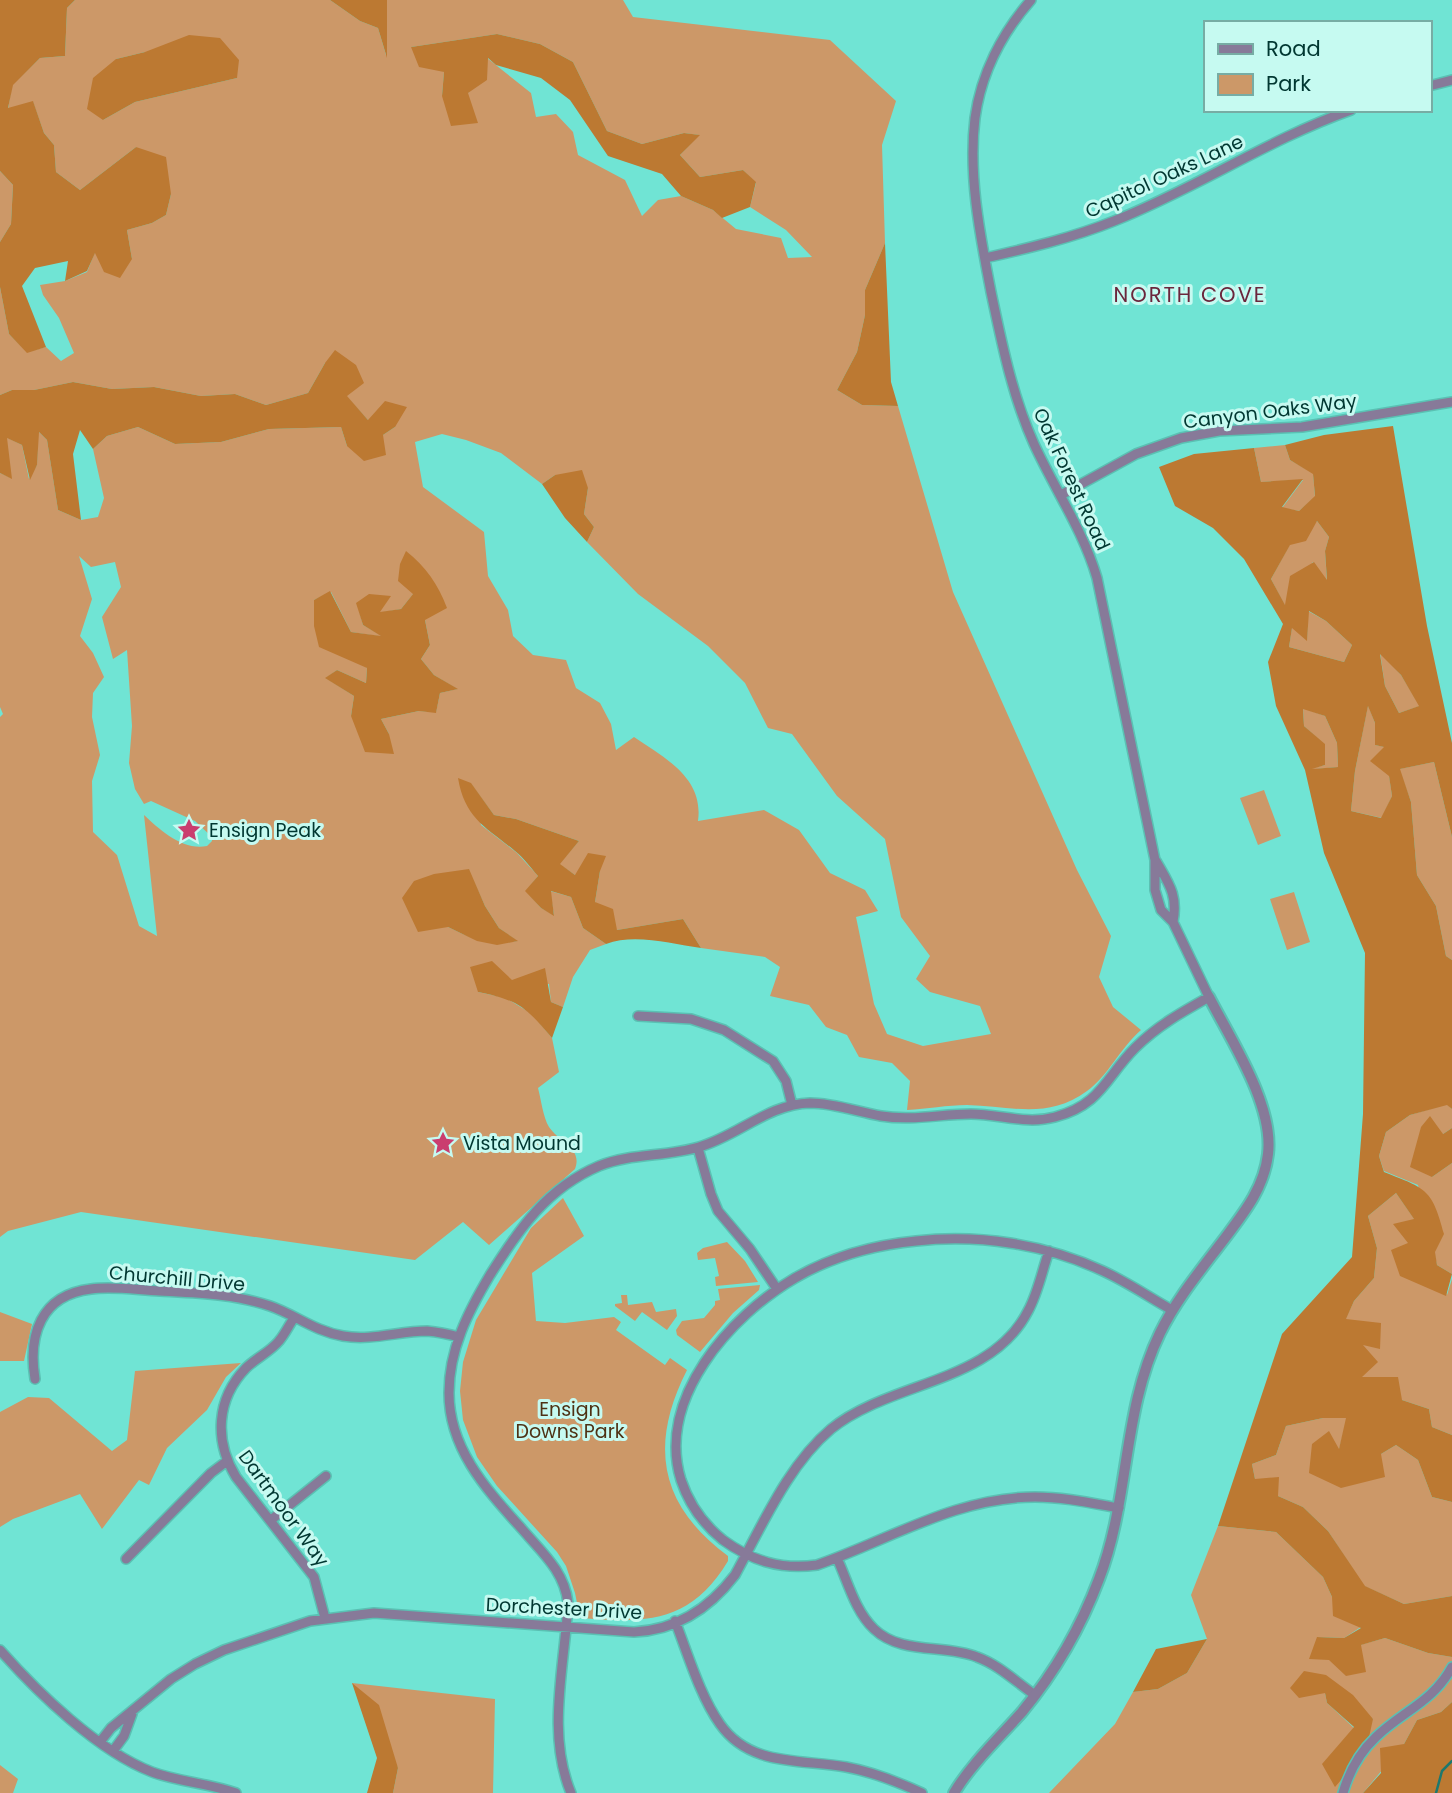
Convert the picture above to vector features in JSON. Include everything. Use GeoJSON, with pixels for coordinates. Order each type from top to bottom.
{"type":"FeatureCollection","features":[{"type":"Feature","properties":{"kind":"street","name":"Oak Forest Road"},"geometry":{"type":"LineString","coordinates":[[1031,0],[1006,32],[993,57],[975,119],[975,192],[985,258],[1013,390],[1035,445],[1082,536],[1097,578],[1155,860],[1155,890],[1161,910],[1173,922]]}},
{"type":"Feature","properties":{"kind":"street"},"geometry":{"type":"LineString","coordinates":[[1431,85],[1452,80]]}},
{"type":"Feature","properties":{"kind":"street","name":"Capitol Oaks Lane"},"geometry":{"type":"LineString","coordinates":[[985,258],[1033,247],[1114,221],[1347,112]]}},
{"type":"Feature","properties":{"kind":"street","name":"Canyon Oaks Way"},"geometry":{"type":"LineString","coordinates":[[1061,495],[1136,454],[1181,438],[1219,431],[1290,428],[1452,402]]}},
{"type":"Feature","properties":{"kind":"street","name":"Oak Forest Road"},"geometry":{"type":"LineString","coordinates":[[1155,860],[1170,885],[1177,905],[1173,922]]}},
{"type":"Feature","properties":{"kind":"street"},"geometry":{"type":"LineString","coordinates":[[954,1793],[965,1776],[1035,1695],[1065,1652],[1090,1602],[1108,1553],[1119,1508],[1137,1396],[1151,1351],[1172,1310],[1251,1204],[1263,1180],[1268,1153],[1267,1126],[1261,1102],[1173,922]]}},
{"type":"Feature","properties":{"kind":"street"},"geometry":{"type":"LineString","coordinates":[[571,1793],[562,1766],[558,1739],[568,1603],[560,1574],[492,1496],[470,1464],[460,1445],[449,1396],[459,1337],[474,1303],[515,1235],[535,1210],[558,1190],[586,1172],[640,1154],[698,1148],[775,1110],[792,1105],[819,1103],[882,1116],[909,1118],[970,1114],[1024,1120],[1054,1118],[1075,1110],[1094,1097],[1132,1051],[1163,1022],[1209,997]]}},
{"type":"Feature","properties":{"kind":"street"},"geometry":{"type":"LineString","coordinates":[[638,1016],[680,1017],[703,1022],[724,1030],[759,1050],[773,1061],[782,1074],[792,1105]]}},
{"type":"Feature","properties":{"kind":"street"},"geometry":{"type":"LineString","coordinates":[[698,1148],[710,1194],[718,1211],[750,1249],[778,1289]]}},
{"type":"Feature","properties":{"kind":"street"},"geometry":{"type":"LineString","coordinates":[[1119,1508],[1055,1497],[994,1500],[930,1518],[817,1565],[798,1567],[765,1563],[745,1555],[703,1522],[689,1500],[677,1464],[677,1426],[683,1402],[694,1380],[723,1339],[749,1312],[778,1289],[830,1261],[849,1254],[894,1244],[964,1239],[1007,1243],[1049,1251],[1102,1270],[1172,1310]]}},
{"type":"Feature","properties":{"kind":"street","name":"Dorchester Drive"},"geometry":{"type":"LineString","coordinates":[[100,1742],[111,1728],[172,1679],[210,1656],[279,1630],[326,1618],[374,1613],[644,1632],[666,1628],[675,1621],[686,1620],[712,1601],[734,1574],[799,1463],[832,1429],[876,1402],[976,1363],[1004,1343],[1029,1310],[1049,1251]]}},
{"type":"Feature","properties":{"kind":"street","name":"Churchill Drive"},"geometry":{"type":"LineString","coordinates":[[35,1380],[32,1354],[37,1328],[51,1307],[82,1290],[101,1288],[208,1294],[269,1306],[319,1330],[356,1338],[429,1331],[459,1337]]}},
{"type":"Feature","properties":{"kind":"street","name":"Dartmoor Way"},"geometry":{"type":"LineString","coordinates":[[294,1318],[279,1341],[242,1372],[227,1396],[220,1424],[221,1443],[227,1461],[314,1577],[326,1618]]}},
{"type":"Feature","properties":{"kind":"street"},"geometry":{"type":"LineString","coordinates":[[125,1559],[211,1473],[227,1461]]}},
{"type":"Feature","properties":{"kind":"street"},"geometry":{"type":"LineString","coordinates":[[271,1520],[326,1476]]}},
{"type":"Feature","properties":{"kind":"street"},"geometry":{"type":"LineString","coordinates":[[837,1558],[859,1609],[879,1634],[901,1644],[960,1651],[977,1657],[995,1665],[1035,1695]]}},
{"type":"Feature","properties":{"kind":"street"},"geometry":{"type":"LineString","coordinates":[[675,1621],[713,1714],[724,1730],[739,1744],[768,1757],[844,1766],[873,1773],[922,1793]]}},
{"type":"Feature","properties":{"kind":"street"},"geometry":{"type":"LineString","coordinates":[[0,1650],[25,1677],[113,1751],[158,1774],[236,1793]]}},
{"type":"Feature","properties":{"kind":"street"},"geometry":{"type":"LineString","coordinates":[[1343,1793],[1352,1768],[1363,1751],[1389,1725],[1428,1699],[1452,1667]]}},
{"type":"Feature","properties":{"kind":"street","name":"Dorchester Drive"},"geometry":{"type":"LineString","coordinates":[[113,1751],[124,1736],[133,1712]]}},
{"type":"Feature","properties":{"kind":"green space"},"geometry":{"type":"Polygon","coordinates":[[[75,0],[330,0],[360,21],[378,28],[386,55],[387,0],[623,0],[633,17],[830,40],[896,101],[882,145],[885,243],[865,290],[865,315],[857,352],[837,390],[862,405],[898,406],[953,592],[1077,870],[1111,936],[1099,977],[1113,1007],[1141,1030],[1095,1085],[1072,1100],[1043,1108],[1014,1109],[967,1105],[907,1110],[910,1081],[892,1063],[859,1057],[847,1035],[826,1027],[809,1005],[770,996],[780,967],[765,957],[701,948],[683,919],[617,930],[595,902],[600,871],[575,875],[559,864],[579,841],[516,819],[494,815],[471,784],[481,825],[517,853],[538,876],[526,891],[541,908],[554,915],[550,891],[571,897],[583,928],[606,944],[590,950],[573,977],[563,1007],[551,1002],[549,984],[512,980],[478,992],[506,998],[532,1014],[552,1038],[559,1072],[538,1088],[547,1123],[573,1150],[577,1162],[575,1169],[489,1245],[463,1222],[415,1260],[81,1212],[8,1231],[0,1237],[0,717],[3,714],[0,707],[0,473],[11,478],[6,437],[22,445],[29,479],[37,465],[38,431],[47,440],[58,510],[81,520],[98,517],[104,498],[93,449],[107,436],[138,427],[175,444],[221,442],[269,429],[341,427],[347,446],[383,435],[395,427],[368,420],[346,396],[325,363],[308,393],[266,405],[235,394],[201,396],[154,387],[112,389],[73,382],[34,390],[12,390],[0,395],[0,287],[9,334],[27,352],[46,347],[61,361],[74,353],[59,318],[43,295],[40,285],[65,281],[87,272],[95,252],[132,259],[127,230],[152,223],[166,215],[171,194],[136,147],[80,190],[56,172],[54,145],[44,133],[33,102],[8,109],[12,85],[40,58],[65,56],[67,8],[75,0]],[[497,34],[411,47],[444,72],[442,96],[468,93],[487,58],[531,93],[536,117],[556,114],[573,132],[578,155],[625,180],[642,216],[658,200],[681,196],[713,210],[736,229],[781,238],[788,258],[812,257],[786,230],[750,207],[756,183],[743,170],[700,177],[680,155],[699,135],[684,133],[642,144],[607,131],[573,62],[540,44],[497,34]],[[145,52],[116,59],[103,120],[135,102],[237,78],[145,52]],[[442,434],[415,442],[423,487],[484,532],[488,576],[508,610],[513,636],[533,655],[566,660],[576,688],[600,703],[611,724],[616,750],[634,737],[669,761],[689,781],[695,793],[698,821],[764,810],[799,830],[830,873],[865,890],[878,911],[856,917],[874,1004],[887,1034],[923,1046],[991,1034],[980,1006],[930,992],[916,979],[930,956],[901,917],[885,839],[837,796],[792,734],[768,728],[745,683],[708,646],[638,594],[587,542],[594,527],[584,514],[588,488],[555,475],[542,484],[501,453],[466,440],[442,434]],[[79,556],[92,599],[80,636],[93,653],[104,677],[93,693],[92,717],[100,755],[92,781],[93,832],[117,855],[139,926],[157,936],[144,815],[172,838],[189,845],[207,846],[212,837],[195,821],[151,801],[144,804],[135,789],[129,763],[132,726],[127,650],[113,659],[102,617],[121,587],[115,562],[91,567],[79,556]],[[331,592],[314,600],[367,668],[366,683],[337,670],[326,678],[354,696],[351,716],[389,734],[381,719],[419,711],[436,712],[440,693],[457,689],[434,675],[421,659],[430,645],[425,620],[414,593],[401,609],[379,613],[357,603],[363,625],[384,637],[351,632],[331,592]],[[468,869],[448,927],[490,942],[517,941],[499,928],[485,906],[468,869]]]}},
{"type":"Feature","properties":{"kind":"green space"},"geometry":{"type":"Polygon","coordinates":[[[0,171],[13,185],[11,224],[0,242],[0,171]]]}},
{"type":"Feature","properties":{"kind":"green space"},"geometry":{"type":"Polygon","coordinates":[[[1285,445],[1290,460],[1313,473],[1315,497],[1299,511],[1282,508],[1303,480],[1261,482],[1254,448],[1285,445]]]}},
{"type":"Feature","properties":{"kind":"green space"},"geometry":{"type":"Polygon","coordinates":[[[1317,521],[1329,537],[1325,551],[1327,582],[1313,562],[1285,606],[1271,579],[1290,544],[1317,521]]]}},
{"type":"Feature","properties":{"kind":"green space"},"geometry":{"type":"Polygon","coordinates":[[[1308,611],[1326,621],[1352,645],[1344,662],[1289,647],[1292,627],[1307,640],[1308,611]]]}},
{"type":"Feature","properties":{"kind":"green space"},"geometry":{"type":"Polygon","coordinates":[[[1380,652],[1401,675],[1420,706],[1399,713],[1385,686],[1380,652]]]}},
{"type":"Feature","properties":{"kind":"green space"},"geometry":{"type":"Polygon","coordinates":[[[1368,705],[1375,723],[1375,745],[1385,747],[1392,796],[1382,818],[1351,811],[1355,771],[1368,705]]]}},
{"type":"Feature","properties":{"kind":"green space"},"geometry":{"type":"Polygon","coordinates":[[[1303,708],[1325,716],[1337,743],[1338,767],[1305,770],[1325,765],[1325,745],[1304,726],[1303,708]]]}},
{"type":"Feature","properties":{"kind":"green space"},"geometry":{"type":"Polygon","coordinates":[[[1434,762],[1452,837],[1452,960],[1446,956],[1436,906],[1417,875],[1411,802],[1399,769],[1434,762]]]}},
{"type":"Feature","properties":{"kind":"green space"},"geometry":{"type":"Polygon","coordinates":[[[1264,790],[1281,836],[1258,845],[1240,798],[1264,790]]]}},
{"type":"Feature","properties":{"kind":"green space"},"geometry":{"type":"Polygon","coordinates":[[[1294,892],[1310,942],[1287,950],[1270,899],[1294,892]]]}},
{"type":"Feature","properties":{"kind":"green space"},"geometry":{"type":"Polygon","coordinates":[[[1447,1104],[1452,1109],[1452,1128],[1443,1134],[1432,1177],[1452,1163],[1452,1274],[1437,1265],[1418,1185],[1384,1171],[1379,1156],[1386,1132],[1410,1115],[1447,1104]]]}},
{"type":"Feature","properties":{"kind":"green space"},"geometry":{"type":"Polygon","coordinates":[[[1396,1193],[1415,1220],[1447,1295],[1452,1279],[1452,1435],[1432,1427],[1429,1409],[1402,1400],[1361,1377],[1362,1345],[1345,1320],[1354,1301],[1374,1278],[1377,1248],[1368,1216],[1396,1193]]]}},
{"type":"Feature","properties":{"kind":"green space","name":"Ensign Downs Park"},"geometry":{"type":"Polygon","coordinates":[[[563,1198],[584,1236],[532,1273],[536,1321],[565,1323],[614,1317],[621,1322],[616,1330],[665,1365],[670,1358],[687,1370],[675,1397],[668,1424],[665,1448],[667,1472],[675,1495],[687,1516],[728,1556],[728,1561],[698,1597],[682,1608],[664,1615],[625,1620],[580,1618],[566,1566],[557,1552],[497,1486],[477,1457],[463,1420],[460,1391],[463,1362],[476,1320],[531,1228],[563,1198]]]}},
{"type":"Feature","properties":{"kind":"green space"},"geometry":{"type":"Polygon","coordinates":[[[727,1242],[745,1261],[758,1282],[716,1286],[715,1277],[719,1276],[715,1258],[698,1260],[697,1253],[703,1248],[727,1242]]]}},
{"type":"Feature","properties":{"kind":"green space"},"geometry":{"type":"Polygon","coordinates":[[[760,1285],[759,1290],[733,1313],[700,1352],[677,1335],[676,1330],[682,1321],[704,1318],[715,1305],[715,1301],[720,1300],[718,1289],[760,1285]]]}},
{"type":"Feature","properties":{"kind":"green space"},"geometry":{"type":"Polygon","coordinates":[[[621,1295],[627,1295],[628,1305],[652,1302],[656,1312],[676,1309],[677,1316],[667,1330],[642,1312],[635,1321],[615,1306],[622,1303],[621,1295]]]}},
{"type":"Feature","properties":{"kind":"green space"},"geometry":{"type":"Polygon","coordinates":[[[0,1312],[32,1324],[24,1361],[0,1361],[0,1312]]]}},
{"type":"Feature","properties":{"kind":"green space"},"geometry":{"type":"Polygon","coordinates":[[[241,1363],[226,1377],[207,1410],[167,1448],[149,1485],[139,1480],[102,1529],[80,1494],[13,1519],[0,1527],[0,1412],[28,1397],[49,1398],[112,1451],[127,1440],[135,1371],[241,1363]]]}},
{"type":"Feature","properties":{"kind":"green space"},"geometry":{"type":"Polygon","coordinates":[[[1323,1418],[1347,1418],[1339,1450],[1309,1473],[1381,1454],[1396,1445],[1418,1460],[1432,1497],[1452,1502],[1452,1596],[1404,1604],[1364,1586],[1328,1531],[1303,1507],[1278,1496],[1255,1479],[1252,1464],[1276,1455],[1286,1426],[1323,1418]]]}},
{"type":"Feature","properties":{"kind":"green space"},"geometry":{"type":"Polygon","coordinates":[[[1218,1526],[1276,1532],[1323,1577],[1332,1597],[1361,1627],[1344,1638],[1317,1637],[1329,1659],[1365,1671],[1360,1645],[1385,1638],[1428,1653],[1452,1657],[1452,1702],[1441,1712],[1417,1720],[1404,1744],[1363,1793],[1049,1793],[1115,1724],[1133,1692],[1158,1689],[1187,1673],[1207,1639],[1191,1595],[1218,1526]],[[1325,1693],[1327,1703],[1354,1728],[1323,1764],[1373,1719],[1325,1693]]]}},
{"type":"Feature","properties":{"kind":"green space"},"geometry":{"type":"Polygon","coordinates":[[[352,1683],[495,1699],[493,1793],[393,1793],[398,1768],[352,1683]]]}},
{"type":"Feature","properties":{"kind":"green space"},"geometry":{"type":"Polygon","coordinates":[[[0,1765],[18,1779],[13,1793],[0,1793],[0,1765]]]}},
{"type":"Feature","properties":{"kind":"shaded area"},"geometry":{"type":"Polygon","coordinates":[[[0,0],[75,0],[67,8],[65,56],[40,58],[13,85],[8,108],[33,101],[44,133],[54,145],[56,172],[80,190],[136,147],[166,157],[171,194],[166,215],[152,223],[127,230],[132,259],[120,278],[104,272],[95,253],[87,271],[65,281],[68,261],[35,268],[22,286],[46,347],[27,353],[9,334],[0,287],[0,242],[11,224],[13,185],[0,171],[0,0]]]}},
{"type":"Feature","properties":{"kind":"shaded area"},"geometry":{"type":"Polygon","coordinates":[[[330,0],[387,0],[387,58],[378,28],[360,21],[330,0]]]}},
{"type":"Feature","properties":{"kind":"shaded area"},"geometry":{"type":"Polygon","coordinates":[[[497,34],[540,44],[573,62],[607,131],[642,144],[684,133],[700,135],[680,155],[700,177],[743,170],[756,182],[750,207],[722,218],[713,210],[681,196],[662,174],[608,156],[570,100],[541,78],[496,65],[488,58],[487,80],[468,93],[478,123],[451,126],[442,96],[444,72],[419,67],[411,47],[497,34]]]}},
{"type":"Feature","properties":{"kind":"shaded area"},"geometry":{"type":"Polygon","coordinates":[[[189,35],[220,38],[239,60],[237,78],[135,102],[103,120],[87,109],[93,78],[116,59],[145,52],[189,35]]]}},
{"type":"Feature","properties":{"kind":"shaded area"},"geometry":{"type":"Polygon","coordinates":[[[885,243],[891,382],[898,406],[862,405],[837,390],[857,352],[865,315],[865,290],[885,243]]]}},
{"type":"Feature","properties":{"kind":"shaded area"},"geometry":{"type":"Polygon","coordinates":[[[335,350],[356,365],[364,383],[347,396],[368,420],[385,401],[407,407],[395,427],[383,435],[386,455],[364,461],[347,446],[341,427],[269,429],[221,442],[175,444],[138,427],[107,436],[93,449],[80,430],[73,454],[81,520],[58,510],[47,440],[39,432],[37,465],[30,480],[22,445],[7,438],[12,479],[0,473],[0,395],[12,390],[34,390],[73,382],[112,389],[154,387],[201,396],[235,394],[266,405],[308,393],[335,350]]]}},
{"type":"Feature","properties":{"kind":"shaded area"},"geometry":{"type":"Polygon","coordinates":[[[1393,426],[1427,626],[1452,743],[1452,837],[1434,762],[1400,769],[1411,802],[1417,875],[1436,906],[1446,956],[1452,960],[1452,1109],[1447,1105],[1410,1115],[1386,1132],[1379,1156],[1384,1172],[1419,1187],[1431,1199],[1444,1234],[1435,1252],[1437,1265],[1452,1274],[1446,1296],[1400,1276],[1391,1250],[1408,1243],[1393,1224],[1414,1219],[1396,1193],[1368,1216],[1377,1248],[1374,1278],[1354,1301],[1346,1319],[1381,1323],[1380,1349],[1363,1345],[1378,1362],[1362,1377],[1398,1377],[1402,1400],[1429,1409],[1432,1427],[1452,1435],[1452,1502],[1432,1497],[1418,1460],[1396,1445],[1381,1454],[1385,1477],[1341,1488],[1309,1473],[1312,1444],[1329,1431],[1339,1449],[1346,1418],[1323,1418],[1286,1426],[1276,1455],[1252,1464],[1255,1479],[1279,1477],[1278,1496],[1303,1507],[1328,1531],[1365,1586],[1404,1604],[1452,1596],[1452,1657],[1428,1653],[1385,1638],[1361,1645],[1366,1672],[1346,1676],[1329,1660],[1309,1659],[1317,1637],[1344,1638],[1361,1628],[1333,1616],[1332,1597],[1323,1577],[1276,1532],[1218,1526],[1282,1334],[1352,1257],[1363,1114],[1365,953],[1324,853],[1305,770],[1276,706],[1268,662],[1283,624],[1244,559],[1213,528],[1175,506],[1159,467],[1194,454],[1254,448],[1261,482],[1303,479],[1282,507],[1299,511],[1315,496],[1313,474],[1290,460],[1285,445],[1324,435],[1393,426]],[[1317,521],[1306,541],[1290,545],[1271,579],[1285,605],[1290,576],[1314,562],[1327,580],[1325,551],[1329,537],[1317,521]],[[1309,611],[1307,641],[1292,628],[1289,647],[1344,662],[1352,645],[1326,621],[1309,611]],[[1380,654],[1385,686],[1399,713],[1419,706],[1401,675],[1380,654]],[[1368,706],[1355,771],[1351,811],[1381,818],[1392,796],[1389,776],[1370,761],[1384,747],[1375,745],[1375,723],[1368,706]],[[1303,709],[1304,726],[1325,744],[1325,765],[1312,769],[1338,767],[1337,743],[1325,716],[1303,709]]]}},
{"type":"Feature","properties":{"kind":"shaded area"},"geometry":{"type":"Polygon","coordinates":[[[582,470],[588,488],[584,514],[594,527],[587,542],[565,518],[542,484],[555,475],[582,470]]]}},
{"type":"Feature","properties":{"kind":"shaded area"},"geometry":{"type":"Polygon","coordinates":[[[406,551],[431,576],[447,608],[425,620],[430,645],[421,659],[434,675],[458,689],[440,693],[436,713],[419,711],[381,719],[389,734],[394,754],[365,752],[351,716],[354,696],[325,678],[337,670],[366,683],[367,668],[319,647],[314,626],[314,600],[330,591],[351,632],[381,636],[363,625],[356,603],[369,594],[391,596],[380,612],[401,609],[413,594],[398,581],[400,564],[406,551]]]}},
{"type":"Feature","properties":{"kind":"shaded area"},"geometry":{"type":"Polygon","coordinates":[[[458,778],[471,783],[494,815],[516,819],[579,841],[560,864],[575,875],[588,853],[606,856],[600,871],[595,902],[613,909],[617,930],[683,919],[701,948],[641,939],[606,944],[583,928],[571,897],[551,891],[554,916],[541,908],[525,891],[538,876],[518,854],[471,813],[458,778]]]}},
{"type":"Feature","properties":{"kind":"shaded area"},"geometry":{"type":"Polygon","coordinates":[[[469,869],[485,906],[499,928],[518,941],[497,945],[477,941],[448,927],[418,932],[402,898],[414,881],[434,874],[469,869]]]}},
{"type":"Feature","properties":{"kind":"shaded area"},"geometry":{"type":"Polygon","coordinates":[[[492,961],[512,980],[545,968],[551,1002],[563,1007],[552,1038],[520,1006],[503,998],[478,992],[470,967],[492,961]]]}},
{"type":"Feature","properties":{"kind":"shaded area"},"geometry":{"type":"Polygon","coordinates":[[[1430,1116],[1443,1134],[1452,1128],[1452,1163],[1432,1177],[1410,1167],[1421,1127],[1430,1116]]]}},
{"type":"Feature","properties":{"kind":"shaded area"},"geometry":{"type":"Polygon","coordinates":[[[1207,1639],[1187,1673],[1158,1689],[1133,1692],[1156,1649],[1207,1639]]]}},
{"type":"Feature","properties":{"kind":"shaded area"},"geometry":{"type":"Polygon","coordinates":[[[1304,1671],[1326,1675],[1353,1695],[1373,1719],[1366,1751],[1335,1787],[1322,1764],[1354,1727],[1327,1703],[1325,1693],[1299,1698],[1290,1688],[1304,1671]]]}},
{"type":"Feature","properties":{"kind":"shaded area"},"geometry":{"type":"Polygon","coordinates":[[[352,1683],[379,1705],[398,1768],[393,1793],[367,1793],[377,1758],[352,1683]]]}},
{"type":"Feature","properties":{"kind":"shaded area"},"geometry":{"type":"Polygon","coordinates":[[[1452,1702],[1452,1793],[1363,1793],[1381,1773],[1380,1748],[1404,1744],[1417,1720],[1441,1712],[1452,1702]]]}},
{"type":"Feature","properties":{"kind":"waterway"},"geometry":{"type":"LineString","coordinates":[[1436,1793],[1442,1771],[1452,1761]]}},
{"type":"Feature","properties":{"kind":"place","name":"Ensign Peak"},"geometry":{"type":"Point","coordinates":[189,830]}},
{"type":"Feature","properties":{"kind":"place","name":"Vista Mound"},"geometry":{"type":"Point","coordinates":[443,1143]}},
{"type":"Feature","properties":{"kind":"district","name":"NORTH COVE"},"geometry":{"type":"Point","coordinates":[1190,295]}}]}
